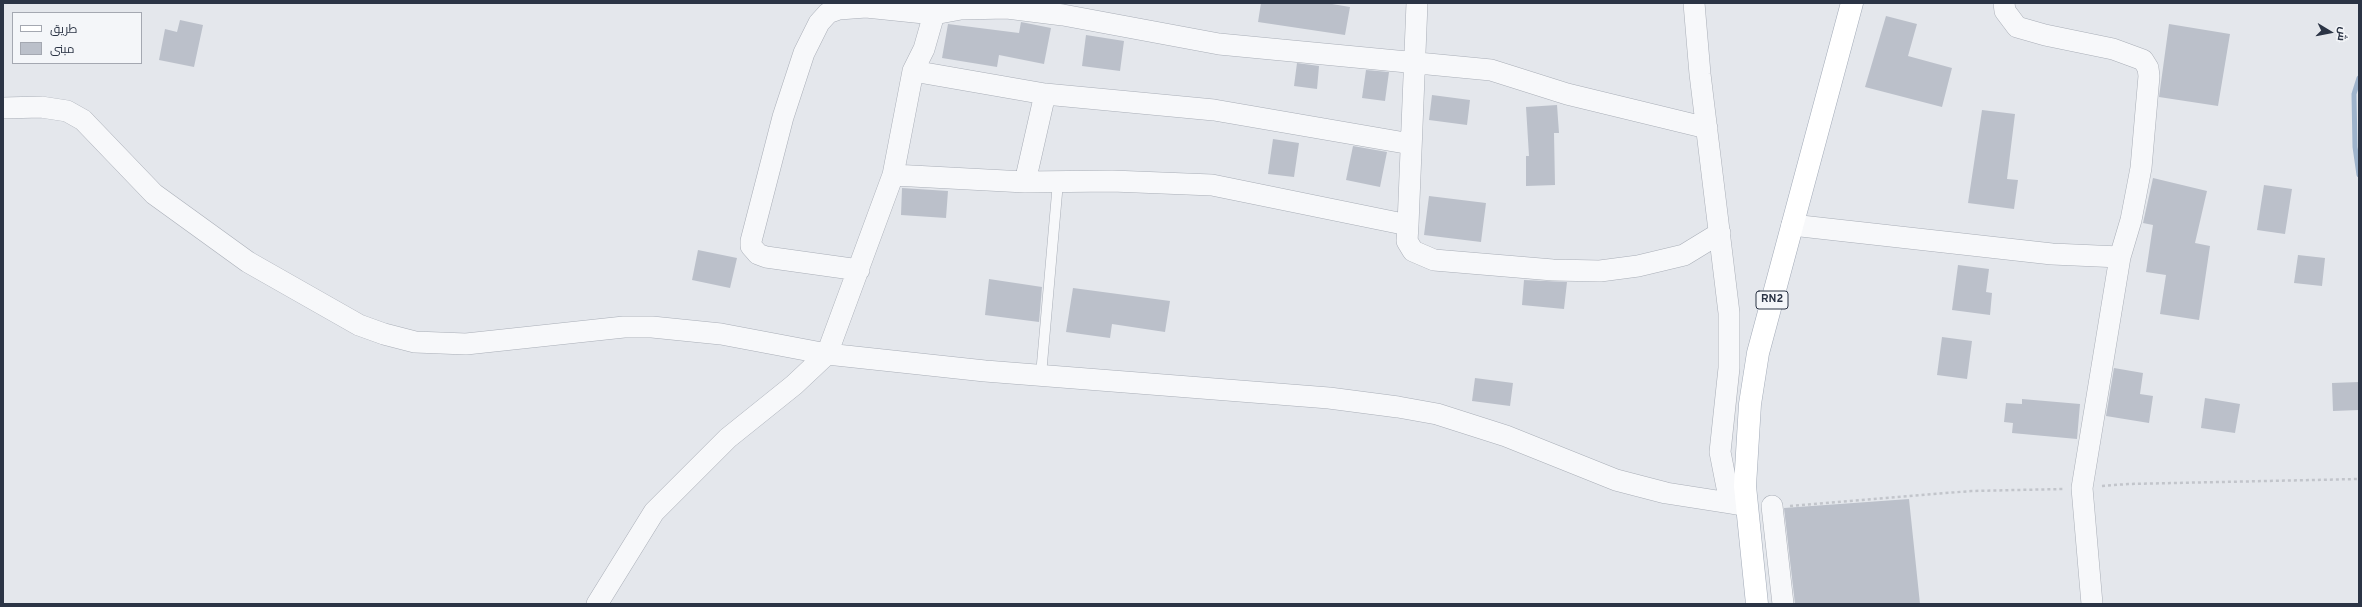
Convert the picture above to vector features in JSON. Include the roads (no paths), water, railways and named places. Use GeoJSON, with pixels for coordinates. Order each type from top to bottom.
{"type":"FeatureCollection","features":[{"type":"Feature","properties":{"kind":"main road","name":"RN2"},"geometry":{"type":"LineString","coordinates":[[1757,604],[1739,504],[1745,486],[1750,404],[1758,353],[1852,3]]}},
{"type":"Feature","properties":{"kind":"street"},"geometry":{"type":"LineString","coordinates":[[1417,3],[1407,241],[1413,251],[1434,260],[1553,270],[1600,270],[1638,266],[1684,255],[1720,233]]}},
{"type":"Feature","properties":{"kind":"street"},"geometry":{"type":"LineString","coordinates":[[3,108],[47,108],[67,111],[84,120],[154,194],[248,262],[359,325],[384,334],[415,342],[466,344],[624,327],[652,327],[721,334],[827,354],[1041,375],[1329,398],[1437,414],[1506,436],[1616,480],[1666,493],[1739,504],[1720,452],[1729,368],[1729,313],[1694,3]]}},
{"type":"Feature","properties":{"kind":"street"},"geometry":{"type":"LineString","coordinates":[[2004,3],[2005,11],[2017,27],[2045,35],[2113,49],[2143,60],[2148,68],[2149,76],[2141,168],[2131,220],[2120,257],[2082,488],[2092,604]]}},
{"type":"Feature","properties":{"kind":"street"},"geometry":{"type":"LineString","coordinates":[[860,270],[766,257],[758,254],[751,246],[750,241],[783,117],[804,53],[819,23],[828,13],[839,9],[866,8],[934,14],[960,9],[1007,8],[1062,15],[1219,44],[1491,70],[1567,94],[1707,128]]}},
{"type":"Feature","properties":{"kind":"street"},"geometry":{"type":"LineString","coordinates":[[597,604],[654,512],[728,438],[794,386],[827,354],[860,270],[893,175],[913,72],[924,49],[934,14]]}},
{"type":"Feature","properties":{"kind":"street"},"geometry":{"type":"LineString","coordinates":[[913,72],[1045,94],[1214,110],[1411,144]]}},
{"type":"Feature","properties":{"kind":"street"},"geometry":{"type":"LineString","coordinates":[[1025,182],[1045,94]]}},
{"type":"Feature","properties":{"kind":"street"},"geometry":{"type":"LineString","coordinates":[[893,175],[1025,182],[1112,181],[1212,185],[1408,225]]}},
{"type":"Feature","properties":{"kind":"street"},"geometry":{"type":"LineString","coordinates":[[1792,225],[2052,254],[2120,257]]}},
{"type":"Feature","properties":{"kind":"street"},"geometry":{"type":"LineString","coordinates":[[1772,506],[1783,604]]}},
{"type":"Feature","properties":{"kind":"lane"},"geometry":{"type":"LineString","coordinates":[[1041,375],[1058,182]]}},
{"type":"Feature","properties":{"kind":"waterway"},"geometry":{"type":"LineString","coordinates":[[2359,78],[2354,94],[2355,147],[2359,175]]}}]}
